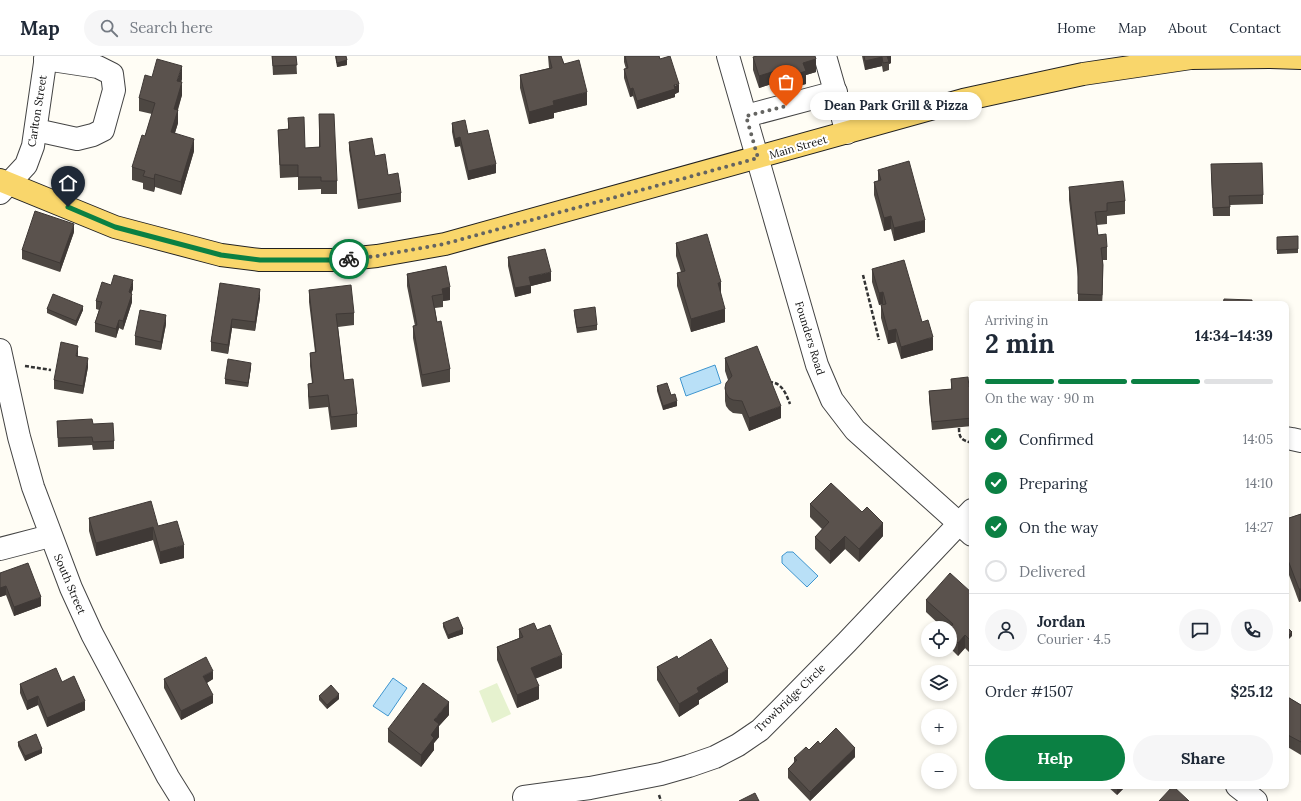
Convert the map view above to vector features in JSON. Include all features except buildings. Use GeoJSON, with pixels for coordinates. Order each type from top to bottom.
{"type":"FeatureCollection","features":[{"type":"Feature","properties":{"kind":"main road","name":"Main Street"},"geometry":{"type":"LineString","coordinates":[[3,185],[115,227],[221,255],[260,260],[338,260],[377,256],[444,244],[963,100],[1083,74],[1191,57],[1269,56],[1301,58]]}},
{"type":"Feature","properties":{"kind":"street","name":"Founders Road"},"geometry":{"type":"LineString","coordinates":[[728,56],[817,365],[832,400],[855,430],[968,523]]}},
{"type":"Feature","properties":{"kind":"street"},"geometry":{"type":"LineString","coordinates":[[826,56],[848,133]]}},
{"type":"Feature","properties":{"kind":"street"},"geometry":{"type":"LineString","coordinates":[[36,130],[77,139],[93,135],[103,130],[114,90],[112,74],[98,67],[45,57]]}},
{"type":"Feature","properties":{"kind":"street","name":"Carlton Street"},"geometry":{"type":"LineString","coordinates":[[3,185],[26,165],[33,146],[45,57]]}},
{"type":"Feature","properties":{"kind":"street"},"geometry":{"type":"LineString","coordinates":[[746,116],[836,92]]}},
{"type":"Feature","properties":{"kind":"street","name":"South Street"},"geometry":{"type":"LineString","coordinates":[[0,350],[19,437],[33,487],[50,536],[92,634],[182,801]]}},
{"type":"Feature","properties":{"kind":"street"},"geometry":{"type":"LineString","coordinates":[[1289,438],[1301,442]]}},
{"type":"Feature","properties":{"kind":"street","name":"Trowbridge Circle"},"geometry":{"type":"LineString","coordinates":[[524,797],[590,788],[661,774],[715,758],[738,745],[760,730],[968,523]]}},
{"type":"Feature","properties":{"kind":"street"},"geometry":{"type":"LineString","coordinates":[[0,549],[50,536]]}},
{"type":"Feature","properties":{"kind":"street"},"geometry":{"type":"LineString","coordinates":[[1241,789],[1256,801]]}},
{"type":"Feature","properties":{"kind":"path"},"geometry":{"type":"LineString","coordinates":[[863,275],[879,340]]}},
{"type":"Feature","properties":{"kind":"path"},"geometry":{"type":"LineString","coordinates":[[23,366],[51,370]]}},
{"type":"Feature","properties":{"kind":"path"},"geometry":{"type":"LineString","coordinates":[[766,382],[775,382],[782,388],[790,404]]}},
{"type":"Feature","properties":{"kind":"path"},"geometry":{"type":"LineString","coordinates":[[959,428],[959,435],[963,440],[969,442]]}},
{"type":"Feature","properties":{"kind":"green space"},"geometry":{"type":"Polygon","coordinates":[[[497,683],[511,714],[492,723],[479,691],[497,683]]]}},
{"type":"Feature","properties":{"kind":"water"},"geometry":{"type":"Polygon","coordinates":[[[715,365],[721,383],[686,396],[680,378],[715,365]]]}},
{"type":"Feature","properties":{"kind":"water"},"geometry":{"type":"Polygon","coordinates":[[[787,552],[793,552],[818,576],[807,587],[782,563],[782,556],[787,552]]]}},
{"type":"Feature","properties":{"kind":"water"},"geometry":{"type":"Polygon","coordinates":[[[393,678],[407,688],[388,716],[373,706],[393,678]]]}},
{"type":"Feature","properties":{"kind":"way so far"},"geometry":{"type":"LineString","coordinates":[[349,259],[377,256],[444,244],[758,158],[746,116],[786,106]]}},
{"type":"Feature","properties":{"kind":"place","name":"Dean Park Grill & Pizza"},"geometry":{"type":"Point","coordinates":[786,106]}},
{"type":"Feature","properties":{"kind":"route"},"geometry":{"type":"LineString","coordinates":[[68,207],[115,227],[221,255],[260,260],[349,259]]}}]}
